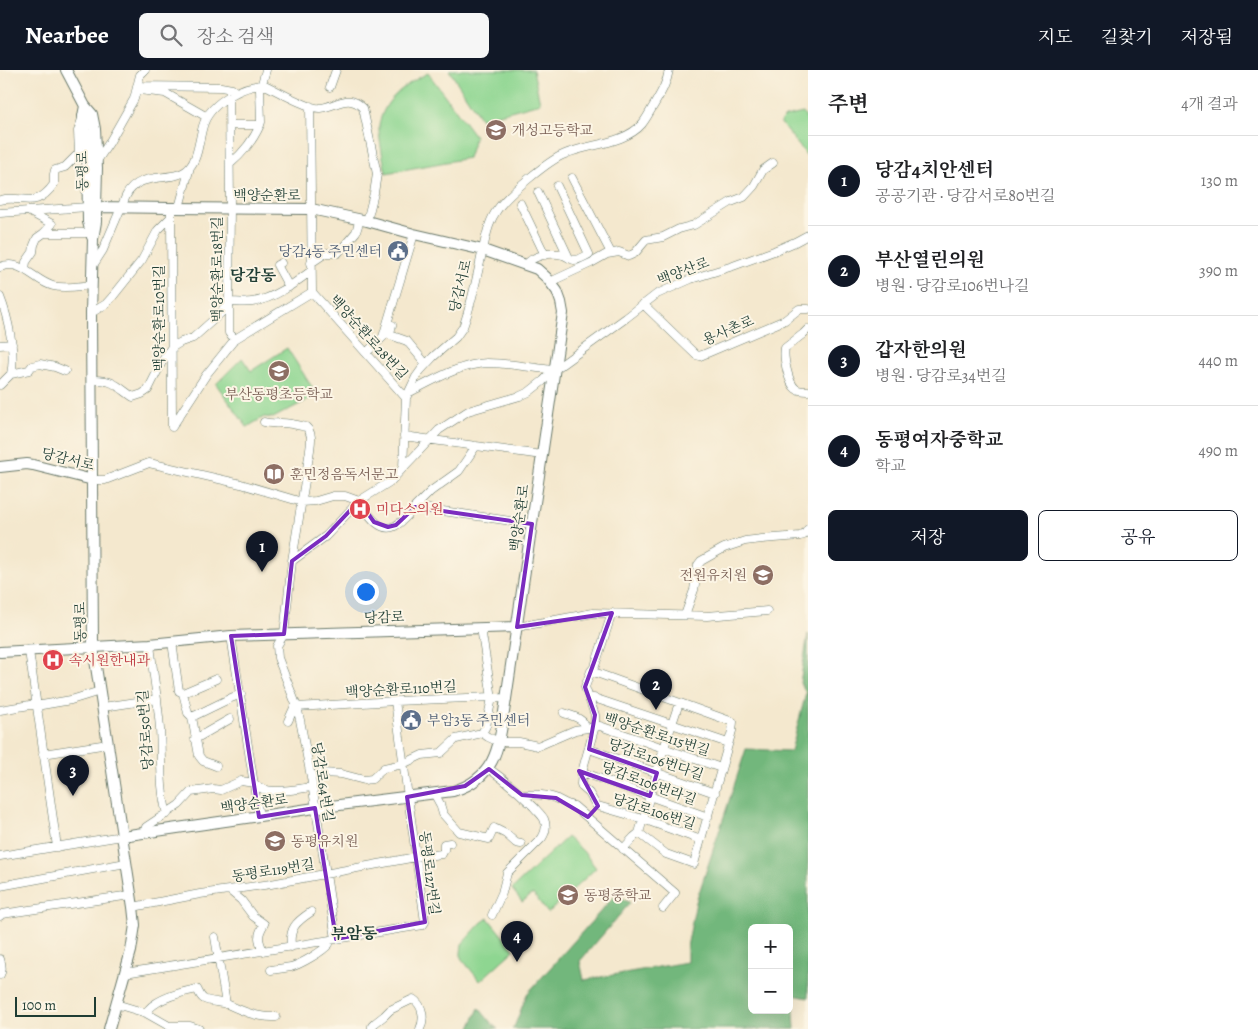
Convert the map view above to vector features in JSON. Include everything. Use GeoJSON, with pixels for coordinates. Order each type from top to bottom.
{"type":"FeatureCollection","features":[{"type":"Feature","properties":{"kind":"main road","name":"동평로"},"geometry":{"type":"LineString","coordinates":[[66,70],[84,111],[92,207],[96,222],[92,236],[91,313],[93,647],[135,925],[131,951],[109,1029]]}},
{"type":"Feature","properties":{"kind":"main road","name":"동평로"},"geometry":{"type":"LineString","coordinates":[[84,111],[92,114],[95,129],[97,161],[92,207]]}},
{"type":"Feature","properties":{"kind":"main road","name":"백양순환로"},"geometry":{"type":"LineString","coordinates":[[92,207],[173,211],[230,208],[311,209],[364,220],[483,250],[537,270],[550,282],[559,296],[563,313],[518,628],[499,742],[496,753],[488,768],[479,778],[453,791],[316,808],[122,836]]}},
{"type":"Feature","properties":{"kind":"main road","name":"당감서로"},"geometry":{"type":"LineString","coordinates":[[0,467],[33,464],[93,480]]}},
{"type":"Feature","properties":{"kind":"main road","name":"당감로"},"geometry":{"type":"LineString","coordinates":[[0,652],[150,644],[231,636],[518,628]]}},
{"type":"Feature","properties":{"kind":"street"},"geometry":{"type":"LineString","coordinates":[[97,161],[134,99],[140,75],[145,70]]}},
{"type":"Feature","properties":{"kind":"street"},"geometry":{"type":"LineString","coordinates":[[230,164],[249,145],[260,125],[261,85],[266,70]]}},
{"type":"Feature","properties":{"kind":"street"},"geometry":{"type":"LineString","coordinates":[[330,87],[336,70]]}},
{"type":"Feature","properties":{"kind":"street","name":"당감서로"},"geometry":{"type":"LineString","coordinates":[[403,468],[408,395],[416,377],[426,364],[456,337],[463,327],[487,234],[497,210],[508,198],[556,158],[570,152],[626,136],[642,124],[663,91],[669,70]]}},
{"type":"Feature","properties":{"kind":"street"},"geometry":{"type":"LineString","coordinates":[[91,313],[106,304],[114,295],[142,260],[158,230],[180,204],[190,167],[195,158],[203,125],[216,106],[233,94],[261,85],[318,109],[352,100],[359,103],[363,108],[377,174],[374,193],[364,220],[338,253],[326,253],[289,287],[265,298],[253,302],[226,303],[222,312],[193,338],[180,342],[172,348],[163,360],[148,390],[142,394],[133,397],[113,382],[102,379],[92,380]]}},
{"type":"Feature","properties":{"kind":"street"},"geometry":{"type":"LineString","coordinates":[[137,86],[221,87],[232,89],[233,94]]}},
{"type":"Feature","properties":{"kind":"street"},"geometry":{"type":"LineString","coordinates":[[137,86],[140,91],[164,93],[207,117]]}},
{"type":"Feature","properties":{"kind":"street","name":"백양순환로18번길"},"geometry":{"type":"LineString","coordinates":[[172,427],[206,375],[235,339],[229,333],[230,125],[233,94]]}},
{"type":"Feature","properties":{"kind":"street","name":"백양순환로28번길"},"geometry":{"type":"LineString","coordinates":[[310,106],[312,292],[366,353],[408,395]]}},
{"type":"Feature","properties":{"kind":"street"},"geometry":{"type":"LineString","coordinates":[[0,200],[5,198],[36,200],[50,190],[54,184],[55,170],[65,166],[79,153],[78,131],[84,111]]}},
{"type":"Feature","properties":{"kind":"street"},"geometry":{"type":"LineString","coordinates":[[230,125],[260,125]]}},
{"type":"Feature","properties":{"kind":"street"},"geometry":{"type":"LineString","coordinates":[[550,282],[606,254],[619,252],[629,256],[646,240],[663,237],[679,229],[694,225],[731,202],[744,197],[754,186],[762,170],[773,163]]}},
{"type":"Feature","properties":{"kind":"street"},"geometry":{"type":"LineString","coordinates":[[92,267],[103,250],[128,192],[141,182],[154,178],[175,176],[190,167]]}},
{"type":"Feature","properties":{"kind":"street"},"geometry":{"type":"LineString","coordinates":[[572,178],[611,253]]}},
{"type":"Feature","properties":{"kind":"street"},"geometry":{"type":"LineString","coordinates":[[526,265],[529,260],[545,255],[560,254],[574,260],[589,254],[557,186]]}},
{"type":"Feature","properties":{"kind":"street"},"geometry":{"type":"LineString","coordinates":[[538,192],[569,258]]}},
{"type":"Feature","properties":{"kind":"street"},"geometry":{"type":"LineString","coordinates":[[520,203],[545,255]]}},
{"type":"Feature","properties":{"kind":"street"},"geometry":{"type":"LineString","coordinates":[[0,213],[92,207]]}},
{"type":"Feature","properties":{"kind":"street"},"geometry":{"type":"LineString","coordinates":[[25,269],[26,262],[33,252],[38,238],[52,224],[28,211]]}},
{"type":"Feature","properties":{"kind":"street","name":"백양순환로10번길"},"geometry":{"type":"LineString","coordinates":[[172,427],[173,211]]}},
{"type":"Feature","properties":{"kind":"street"},"geometry":{"type":"LineString","coordinates":[[44,234],[92,236]]}},
{"type":"Feature","properties":{"kind":"street"},"geometry":{"type":"LineString","coordinates":[[366,353],[383,337],[414,234]]}},
{"type":"Feature","properties":{"kind":"street","name":"백양산로"},"geometry":{"type":"LineString","coordinates":[[403,468],[439,430],[468,410],[529,392],[554,370],[657,294],[680,283],[733,266],[795,242],[808,235]]}},
{"type":"Feature","properties":{"kind":"street"},"geometry":{"type":"LineString","coordinates":[[280,263],[277,266],[289,287]]}},
{"type":"Feature","properties":{"kind":"street"},"geometry":{"type":"LineString","coordinates":[[0,267],[8,265],[22,267],[38,279],[54,286],[92,285]]}},
{"type":"Feature","properties":{"kind":"street"},"geometry":{"type":"LineString","coordinates":[[235,339],[312,292]]}},
{"type":"Feature","properties":{"kind":"street"},"geometry":{"type":"LineString","coordinates":[[0,297],[12,344],[11,374]]}},
{"type":"Feature","properties":{"kind":"street"},"geometry":{"type":"LineString","coordinates":[[400,298],[390,335],[407,341],[426,364]]}},
{"type":"Feature","properties":{"kind":"street","name":"용사촌로"},"geometry":{"type":"LineString","coordinates":[[643,304],[696,356],[785,320],[799,309],[808,309]]}},
{"type":"Feature","properties":{"kind":"street"},"geometry":{"type":"LineString","coordinates":[[808,328],[785,348],[784,354],[791,384],[798,390],[808,391]]}},
{"type":"Feature","properties":{"kind":"street"},"geometry":{"type":"LineString","coordinates":[[0,345],[12,344]]}},
{"type":"Feature","properties":{"kind":"street"},"geometry":{"type":"LineString","coordinates":[[408,395],[452,371],[487,363],[554,370]]}},
{"type":"Feature","properties":{"kind":"street"},"geometry":{"type":"LineString","coordinates":[[0,385],[11,374],[29,370],[32,366],[40,364],[65,371]]}},
{"type":"Feature","properties":{"kind":"street"},"geometry":{"type":"LineString","coordinates":[[264,422],[269,424],[295,424],[306,427],[310,432],[310,450],[302,502]]}},
{"type":"Feature","properties":{"kind":"street"},"geometry":{"type":"LineString","coordinates":[[404,436],[542,455]]}},
{"type":"Feature","properties":{"kind":"street"},"geometry":{"type":"LineString","coordinates":[[359,501],[374,522],[383,527],[396,526],[431,491],[460,471],[476,446]]}},
{"type":"Feature","properties":{"kind":"street","name":"당감서로"},"geometry":{"type":"LineString","coordinates":[[93,480],[105,480],[150,463],[241,484],[302,502],[316,501],[333,496],[345,496],[359,501]]}},
{"type":"Feature","properties":{"kind":"street"},"geometry":{"type":"LineString","coordinates":[[292,561],[326,536],[359,501],[392,481],[403,468]]}},
{"type":"Feature","properties":{"kind":"street","name":"당감로64번길"},"geometry":{"type":"LineString","coordinates":[[302,502],[292,561],[284,634],[277,646],[277,654],[297,707],[311,777],[333,940]]}},
{"type":"Feature","properties":{"kind":"street"},"geometry":{"type":"LineString","coordinates":[[415,507],[532,524]]}},
{"type":"Feature","properties":{"kind":"street"},"geometry":{"type":"LineString","coordinates":[[685,615],[694,590],[698,565],[701,561],[724,548],[745,541],[800,536],[808,530]]}},
{"type":"Feature","properties":{"kind":"street","name":"당감로"},"geometry":{"type":"LineString","coordinates":[[518,628],[593,613],[708,616],[767,611]]}},
{"type":"Feature","properties":{"kind":"street"},"geometry":{"type":"LineString","coordinates":[[582,772],[595,726],[595,715],[585,687],[595,666],[612,613]]}},
{"type":"Feature","properties":{"kind":"street"},"geometry":{"type":"LineString","coordinates":[[481,628],[492,698],[486,726],[482,733]]}},
{"type":"Feature","properties":{"kind":"street"},"geometry":{"type":"LineString","coordinates":[[231,636],[259,816]]}},
{"type":"Feature","properties":{"kind":"street"},"geometry":{"type":"LineString","coordinates":[[172,642],[179,691],[183,694],[188,713],[192,717],[198,756],[203,761],[216,766]]}},
{"type":"Feature","properties":{"kind":"street","name":"당감로50번길"},"geometry":{"type":"LineString","coordinates":[[150,644],[162,755],[160,766],[161,788],[167,814]]}},
{"type":"Feature","properties":{"kind":"street"},"geometry":{"type":"LineString","coordinates":[[28,651],[57,847]]}},
{"type":"Feature","properties":{"kind":"street"},"geometry":{"type":"LineString","coordinates":[[591,671],[733,722],[694,864],[666,854],[640,833]]}},
{"type":"Feature","properties":{"kind":"street"},"geometry":{"type":"LineString","coordinates":[[183,694],[216,679]]}},
{"type":"Feature","properties":{"kind":"street"},"geometry":{"type":"LineString","coordinates":[[0,710],[71,700],[100,691]]}},
{"type":"Feature","properties":{"kind":"street"},"geometry":{"type":"LineString","coordinates":[[192,717],[241,694]]}},
{"type":"Feature","properties":{"kind":"street"},"geometry":{"type":"LineString","coordinates":[[590,698],[728,744]]}},
{"type":"Feature","properties":{"kind":"street"},"geometry":{"type":"LineString","coordinates":[[103,707],[157,699]]}},
{"type":"Feature","properties":{"kind":"street","name":"백양순환로110번길"},"geometry":{"type":"LineString","coordinates":[[297,707],[395,701],[506,699]]}},
{"type":"Feature","properties":{"kind":"street","name":"동평로127번길"},"geometry":{"type":"LineString","coordinates":[[125,973],[423,925],[425,922],[395,701]]}},
{"type":"Feature","properties":{"kind":"street"},"geometry":{"type":"LineString","coordinates":[[640,833],[679,703]]}},
{"type":"Feature","properties":{"kind":"street"},"geometry":{"type":"LineString","coordinates":[[288,720],[294,708],[297,707]]}},
{"type":"Feature","properties":{"kind":"street"},"geometry":{"type":"LineString","coordinates":[[564,713],[585,723],[586,728]]}},
{"type":"Feature","properties":{"kind":"street"},"geometry":{"type":"LineString","coordinates":[[195,739],[230,720]]}},
{"type":"Feature","properties":{"kind":"street","name":"백양순환로115번길"},"geometry":{"type":"LineString","coordinates":[[499,742],[519,742],[538,746],[575,730],[600,726],[721,768]]}},
{"type":"Feature","properties":{"kind":"street"},"geometry":{"type":"LineString","coordinates":[[311,777],[321,773],[331,773],[364,780],[372,778],[384,768],[403,764],[422,755],[441,753],[456,738],[482,733],[499,742]]}},
{"type":"Feature","properties":{"kind":"street"},"geometry":{"type":"LineString","coordinates":[[43,754],[108,744]]}},
{"type":"Feature","properties":{"kind":"street","name":"당감로106번다길"},"geometry":{"type":"LineString","coordinates":[[589,749],[715,793]]}},
{"type":"Feature","properties":{"kind":"street"},"geometry":{"type":"LineString","coordinates":[[488,768],[522,795],[544,818],[546,826],[546,833],[542,838],[507,873],[502,893],[492,915]]}},
{"type":"Feature","properties":{"kind":"street","name":"당감로106번라길"},"geometry":{"type":"LineString","coordinates":[[582,772],[708,817]]}},
{"type":"Feature","properties":{"kind":"street","name":"당감로106번길"},"geometry":{"type":"LineString","coordinates":[[582,772],[582,787],[598,806],[643,819],[701,840]]}},
{"type":"Feature","properties":{"kind":"street"},"geometry":{"type":"LineString","coordinates":[[144,833],[146,827],[179,805],[191,792],[221,790],[241,781],[254,782],[256,786],[276,791],[312,787]]}},
{"type":"Feature","properties":{"kind":"street"},"geometry":{"type":"LineString","coordinates":[[434,794],[443,814],[459,832],[489,839],[494,828],[506,834],[516,844],[521,844]]}},
{"type":"Feature","properties":{"kind":"street"},"geometry":{"type":"LineString","coordinates":[[522,795],[550,796],[574,806],[588,817],[675,893],[663,908]]}},
{"type":"Feature","properties":{"kind":"street"},"geometry":{"type":"LineString","coordinates":[[588,817],[598,806]]}},
{"type":"Feature","properties":{"kind":"street"},"geometry":{"type":"LineString","coordinates":[[623,849],[634,836],[640,833]]}},
{"type":"Feature","properties":{"kind":"street"},"geometry":{"type":"LineString","coordinates":[[0,856],[122,836]]}},
{"type":"Feature","properties":{"kind":"street","name":"동평로119번길"},"geometry":{"type":"LineString","coordinates":[[133,907],[442,854],[444,844],[450,843]]}},
{"type":"Feature","properties":{"kind":"street"},"geometry":{"type":"LineString","coordinates":[[0,886],[126,863]]}},
{"type":"Feature","properties":{"kind":"street"},"geometry":{"type":"LineString","coordinates":[[229,890],[241,900],[253,916],[264,924],[258,938],[263,951]]}},
{"type":"Feature","properties":{"kind":"street"},"geometry":{"type":"LineString","coordinates":[[0,916],[2,914],[49,906],[130,895]]}},
{"type":"Feature","properties":{"kind":"street"},"geometry":{"type":"LineString","coordinates":[[291,946],[291,930],[311,912]]}},
{"type":"Feature","properties":{"kind":"street"},"geometry":{"type":"LineString","coordinates":[[216,936],[226,1004]]}},
{"type":"Feature","properties":{"kind":"street"},"geometry":{"type":"LineString","coordinates":[[271,970],[298,964],[324,949],[333,940]]}},
{"type":"Feature","properties":{"kind":"street"},"geometry":{"type":"LineString","coordinates":[[0,959],[2,966],[0,975]]}},
{"type":"Feature","properties":{"kind":"street"},"geometry":{"type":"LineString","coordinates":[[146,1013],[149,1008],[171,996],[197,989],[204,999],[226,1004],[232,1008],[262,1017],[276,1018]]}},
{"type":"Feature","properties":{"kind":"street"},"geometry":{"type":"LineString","coordinates":[[372,1029],[372,1026],[390,1010],[413,999],[418,1003],[423,1014],[423,1022],[420,1029]]}},
{"type":"Feature","properties":{"kind":"street"},"geometry":{"type":"LineString","coordinates":[[116,1004],[146,1013],[169,1026],[190,1026],[199,1029]]}},
{"type":"Feature","properties":{"kind":"highlighted area"},"geometry":{"type":"Polygon","coordinates":[[[359,501],[374,522],[388,527],[396,525],[415,507],[532,524],[517,627],[612,613],[585,687],[595,715],[589,749],[657,773],[650,796],[579,771],[598,806],[588,817],[556,798],[522,795],[489,769],[465,786],[407,797],[425,922],[336,939],[315,808],[259,817],[231,636],[284,634],[292,561],[326,536],[359,501]]]}},
{"type":"Feature","properties":{"kind":"green space"},"geometry":{"type":"Polygon","coordinates":[[[449,70],[533,70],[540,103],[481,119],[449,70]]]}},
{"type":"Feature","properties":{"kind":"green space"},"geometry":{"type":"Polygon","coordinates":[[[428,73],[475,136],[468,158],[386,173],[380,142],[379,126],[381,116],[390,100],[404,87],[428,73]]]}},
{"type":"Feature","properties":{"kind":"green space"},"geometry":{"type":"Polygon","coordinates":[[[803,113],[808,120],[808,157],[780,122],[785,117],[803,113]]]}},
{"type":"Feature","properties":{"kind":"green space"},"geometry":{"type":"Polygon","coordinates":[[[287,348],[317,395],[273,418],[264,417],[247,427],[216,384],[242,358],[251,371],[287,348]]]}},
{"type":"Feature","properties":{"kind":"green space"},"geometry":{"type":"Polygon","coordinates":[[[808,634],[808,998],[793,995],[795,1029],[512,1029],[527,994],[616,894],[630,903],[580,961],[584,980],[687,962],[687,947],[696,902],[746,749],[791,751],[806,693],[800,683],[808,634]]]}},
{"type":"Feature","properties":{"kind":"green space"},"geometry":{"type":"Polygon","coordinates":[[[567,837],[583,851],[596,868],[548,913],[533,894],[522,902],[512,889],[567,837]]]}},
{"type":"Feature","properties":{"kind":"green space"},"geometry":{"type":"Polygon","coordinates":[[[488,918],[514,950],[480,981],[461,958],[462,944],[488,918]]]}},
{"type":"Feature","properties":{"kind":"green space"},"geometry":{"type":"Polygon","coordinates":[[[479,1008],[493,1025],[498,1029],[470,1028],[479,1008]]]}},
{"type":"Feature","properties":{"kind":"place","name":"개성고등학교"},"geometry":{"type":"Point","coordinates":[496,130]}},
{"type":"Feature","properties":{"kind":"place","name":"당감4동 주민센터"},"geometry":{"type":"Point","coordinates":[398,251]}},
{"type":"Feature","properties":{"kind":"place","name":"부산동평초등학교"},"geometry":{"type":"Point","coordinates":[279,371]}},
{"type":"Feature","properties":{"kind":"place","name":"훈민정음독서문고"},"geometry":{"type":"Point","coordinates":[274,474]}},
{"type":"Feature","properties":{"kind":"place","name":"미다스의원"},"geometry":{"type":"Point","coordinates":[360,509]}},
{"type":"Feature","properties":{"kind":"place","name":"당감4치안센터"},"geometry":{"type":"Point","coordinates":[262,572]}},
{"type":"Feature","properties":{"kind":"place","name":"전원유치원"},"geometry":{"type":"Point","coordinates":[763,575]}},
{"type":"Feature","properties":{"kind":"place","name":"속시원한내과"},"geometry":{"type":"Point","coordinates":[53,660]}},
{"type":"Feature","properties":{"kind":"place","name":"부산열린의원"},"geometry":{"type":"Point","coordinates":[656,710]}},
{"type":"Feature","properties":{"kind":"place","name":"부암3동 주민센터"},"geometry":{"type":"Point","coordinates":[411,720]}},
{"type":"Feature","properties":{"kind":"place","name":"갑자한의원"},"geometry":{"type":"Point","coordinates":[73,796]}},
{"type":"Feature","properties":{"kind":"place","name":"동평유치원"},"geometry":{"type":"Point","coordinates":[275,841]}},
{"type":"Feature","properties":{"kind":"place","name":"동평중학교"},"geometry":{"type":"Point","coordinates":[568,895]}},
{"type":"Feature","properties":{"kind":"place","name":"동평여자중학교"},"geometry":{"type":"Point","coordinates":[517,962]}},
{"type":"Feature","properties":{"kind":"district","name":"당감동"},"geometry":{"type":"Point","coordinates":[253,275]}},
{"type":"Feature","properties":{"kind":"district","name":"부암동"},"geometry":{"type":"Point","coordinates":[354,933]}}]}
